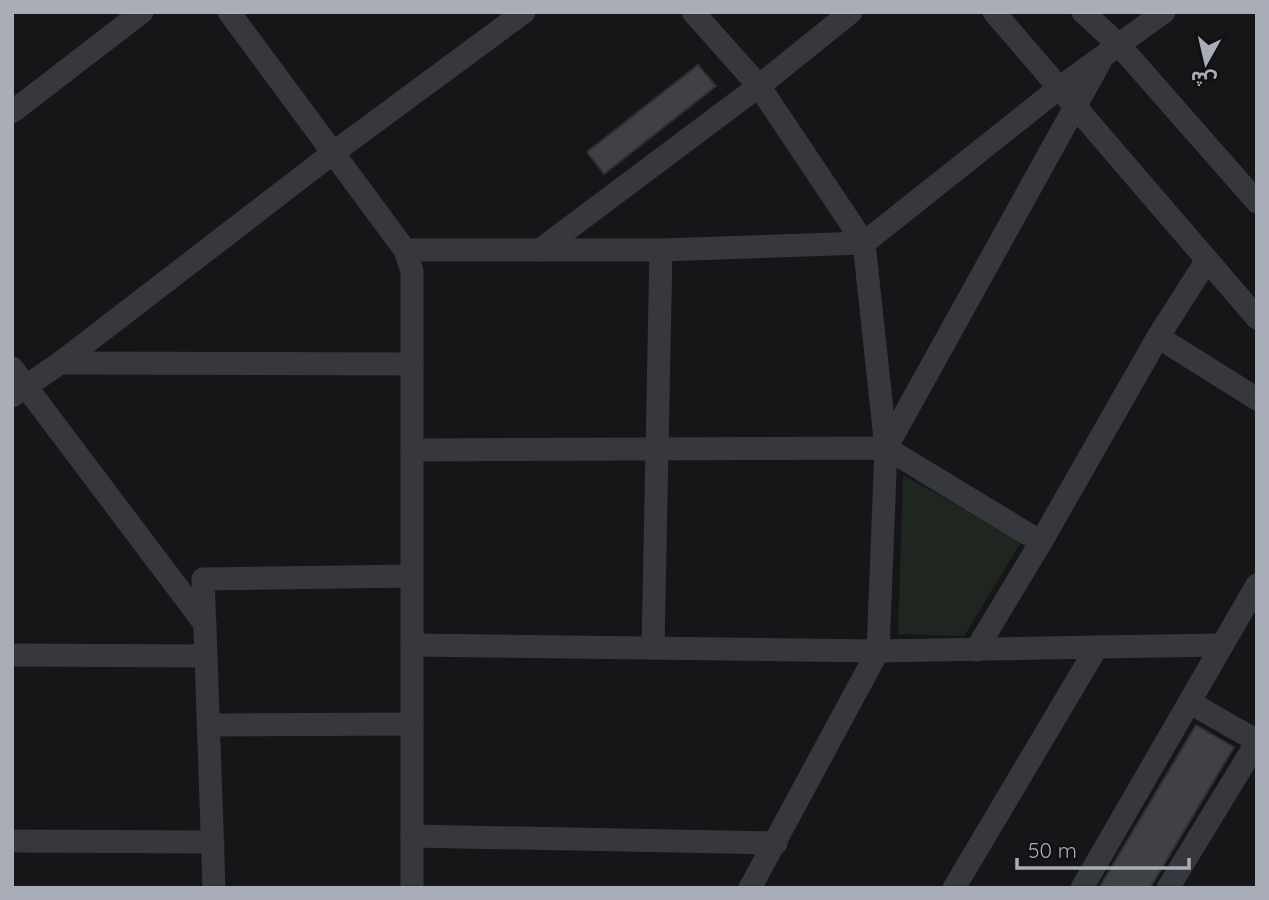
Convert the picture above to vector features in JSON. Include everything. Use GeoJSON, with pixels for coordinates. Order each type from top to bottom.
{"type":"FeatureCollection","features":[{"type":"Feature","properties":{"kind":"street"},"geometry":{"type":"LineString","coordinates":[[12,112],[142,12]]}},
{"type":"Feature","properties":{"kind":"street"},"geometry":{"type":"LineString","coordinates":[[229,12],[405,250],[412,271],[412,888]]}},
{"type":"Feature","properties":{"kind":"street"},"geometry":{"type":"LineString","coordinates":[[205,624],[17,383],[60,363],[334,153],[524,12]]}},
{"type":"Feature","properties":{"kind":"street"},"geometry":{"type":"LineString","coordinates":[[693,12],[759,86],[864,243],[886,448],[878,650],[750,888]]}},
{"type":"Feature","properties":{"kind":"street"},"geometry":{"type":"LineString","coordinates":[[540,250],[759,86],[851,12]]}},
{"type":"Feature","properties":{"kind":"street"},"geometry":{"type":"LineString","coordinates":[[994,12],[1257,318]]}},
{"type":"Feature","properties":{"kind":"street"},"geometry":{"type":"LineString","coordinates":[[1083,12],[1111,51],[1257,202]]}},
{"type":"Feature","properties":{"kind":"street"},"geometry":{"type":"LineString","coordinates":[[405,250],[661,250],[864,243],[1059,88],[1164,12]]}},
{"type":"Feature","properties":{"kind":"street"},"geometry":{"type":"LineString","coordinates":[[886,448],[1075,106],[1111,51]]}},
{"type":"Feature","properties":{"kind":"street"},"geometry":{"type":"LineString","coordinates":[[653,648],[661,250]]}},
{"type":"Feature","properties":{"kind":"street"},"geometry":{"type":"LineString","coordinates":[[976,650],[1158,337],[1207,260]]}},
{"type":"Feature","properties":{"kind":"street"},"geometry":{"type":"LineString","coordinates":[[1158,337],[1257,399]]}},
{"type":"Feature","properties":{"kind":"street"},"geometry":{"type":"LineString","coordinates":[[60,363],[412,364]]}},
{"type":"Feature","properties":{"kind":"street"},"geometry":{"type":"LineString","coordinates":[[412,450],[886,448],[1041,542]]}},
{"type":"Feature","properties":{"kind":"street"},"geometry":{"type":"LineString","coordinates":[[214,888],[203,579],[412,576]]}},
{"type":"Feature","properties":{"kind":"street"},"geometry":{"type":"LineString","coordinates":[[1082,888],[1222,645],[1253,599]]}},
{"type":"Feature","properties":{"kind":"street"},"geometry":{"type":"LineString","coordinates":[[412,645],[878,650],[1222,645]]}},
{"type":"Feature","properties":{"kind":"street"},"geometry":{"type":"LineString","coordinates":[[954,888],[1097,648]]}},
{"type":"Feature","properties":{"kind":"street"},"geometry":{"type":"LineString","coordinates":[[12,655],[206,656]]}},
{"type":"Feature","properties":{"kind":"street"},"geometry":{"type":"LineString","coordinates":[[1168,888],[1257,741],[1189,702]]}},
{"type":"Feature","properties":{"kind":"street"},"geometry":{"type":"LineString","coordinates":[[209,725],[412,724]]}},
{"type":"Feature","properties":{"kind":"street"},"geometry":{"type":"LineString","coordinates":[[412,836],[776,842]]}},
{"type":"Feature","properties":{"kind":"street"},"geometry":{"type":"LineString","coordinates":[[12,841],[213,842]]}},
{"type":"Feature","properties":{"kind":"shaded area"},"geometry":{"type":"Polygon","coordinates":[[[903,475],[1022,541],[964,636],[898,634],[903,475]]]}},
{"type":"Feature","properties":{"kind":"building"},"geometry":{"type":"Polygon","coordinates":[[[698,65],[716,86],[604,174],[587,152],[698,65]]]}},
{"type":"Feature","properties":{"kind":"building"},"geometry":{"type":"Polygon","coordinates":[[[1196,725],[1234,747],[1150,888],[1099,888],[1196,725]]]}}]}
